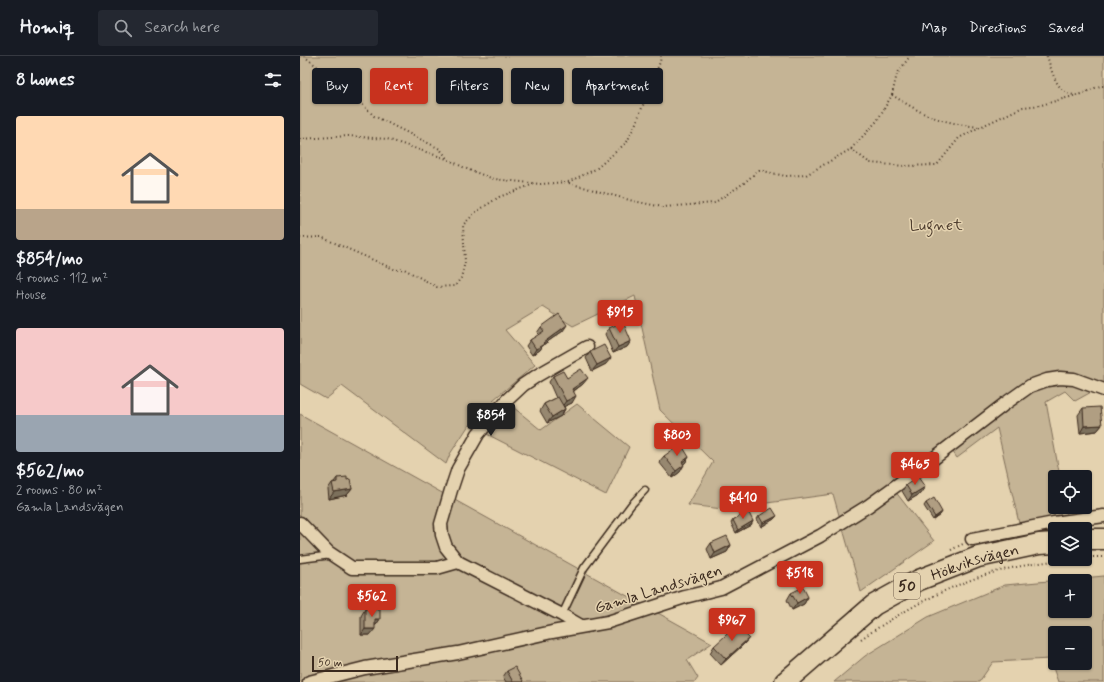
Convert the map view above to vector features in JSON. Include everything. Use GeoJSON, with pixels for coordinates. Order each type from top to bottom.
{"type":"FeatureCollection","features":[{"type":"Feature","properties":{"kind":"main road"},"geometry":{"type":"LineString","coordinates":[[1092,539],[1104,539]]}},
{"type":"Feature","properties":{"kind":"main road","name":"Hökviksvägen"},"geometry":{"type":"LineString","coordinates":[[785,682],[874,605],[919,580],[978,558],[1039,544],[1048,543]]}},
{"type":"Feature","properties":{"kind":"street"},"geometry":{"type":"LineString","coordinates":[[581,626],[562,614],[458,562],[446,547],[442,535],[441,524],[450,490],[458,469],[478,434],[507,400],[523,385],[587,347]]}},
{"type":"Feature","properties":{"kind":"street","name":"Gamla Landsvägen"},"geometry":{"type":"LineString","coordinates":[[309,682],[365,668],[458,653],[581,626],[608,622],[686,597],[721,588],[820,536],[933,460],[1030,386],[1047,380],[1074,378],[1104,390]]}},
{"type":"Feature","properties":{"kind":"street"},"geometry":{"type":"LineString","coordinates":[[972,539],[1054,523],[1104,516]]}},
{"type":"Feature","properties":{"kind":"street"},"geometry":{"type":"LineString","coordinates":[[300,523],[328,552],[352,568],[437,568],[458,562]]}},
{"type":"Feature","properties":{"kind":"lane"},"geometry":{"type":"LineString","coordinates":[[562,614],[584,568],[631,505],[645,490]]}},
{"type":"Feature","properties":{"kind":"lane"},"geometry":{"type":"LineString","coordinates":[[300,559],[333,555]]}},
{"type":"Feature","properties":{"kind":"path"},"geometry":{"type":"LineString","coordinates":[[304,56],[354,96],[374,116],[440,148],[447,159]]}},
{"type":"Feature","properties":{"kind":"path"},"geometry":{"type":"LineString","coordinates":[[568,182],[596,169],[627,142],[660,62],[660,56]]}},
{"type":"Feature","properties":{"kind":"path"},"geometry":{"type":"LineString","coordinates":[[300,139],[348,136],[387,139],[447,159],[469,170],[494,179],[535,184],[568,182],[633,201],[662,207],[714,203],[744,183],[759,170],[786,176],[806,175],[851,149],[877,121],[892,96],[897,74],[910,56]]}},
{"type":"Feature","properties":{"kind":"path"},"geometry":{"type":"LineString","coordinates":[[1047,56],[1056,82],[1065,92],[1076,95]]}},
{"type":"Feature","properties":{"kind":"path"},"geometry":{"type":"LineString","coordinates":[[851,149],[870,163],[904,166],[937,165],[959,138],[980,127],[1023,107],[1041,105],[1104,86]]}},
{"type":"Feature","properties":{"kind":"path"},"geometry":{"type":"LineString","coordinates":[[892,96],[923,113],[943,120],[980,127]]}},
{"type":"Feature","properties":{"kind":"path"},"geometry":{"type":"LineString","coordinates":[[300,238],[322,237],[396,270],[404,269],[437,287],[455,286],[461,278],[465,262],[463,225],[476,212],[499,197],[535,184]]}},
{"type":"Feature","properties":{"kind":"path"},"geometry":{"type":"LineString","coordinates":[[1092,557],[1104,557]]}},
{"type":"Feature","properties":{"kind":"path"},"geometry":{"type":"LineString","coordinates":[[858,640],[914,605],[952,587],[980,577],[1024,565],[1048,562]]}},
{"type":"Feature","properties":{"kind":"green space","name":"Lugnet"},"geometry":{"type":"Polygon","coordinates":[[[300,56],[1104,56],[1104,385],[1075,401],[1065,391],[1046,402],[1059,470],[1048,470],[1048,514],[1067,515],[1019,523],[997,428],[957,458],[948,445],[891,486],[934,541],[861,592],[833,494],[723,509],[688,505],[713,462],[660,410],[635,296],[614,306],[601,315],[600,313],[573,326],[543,307],[505,330],[535,365],[493,400],[513,407],[541,430],[577,404],[629,447],[606,495],[469,425],[450,454],[446,464],[342,386],[326,399],[300,384],[300,56]]]}},
{"type":"Feature","properties":{"kind":"green space"},"geometry":{"type":"Polygon","coordinates":[[[300,414],[712,643],[687,660],[698,678],[695,682],[300,682],[300,414]]]}},
{"type":"Feature","properties":{"kind":"green space"},"geometry":{"type":"Polygon","coordinates":[[[1104,576],[1104,682],[1058,682],[1054,670],[1092,670],[1092,626],[1048,626],[1048,659],[993,662],[979,682],[834,682],[865,656],[928,617],[1005,585],[1048,581],[1048,618],[1092,618],[1092,577],[1104,576]]]}},
{"type":"Feature","properties":{"kind":"building"},"geometry":{"type":"Polygon","coordinates":[[[559,314],[567,325],[536,349],[530,340],[544,331],[541,327],[559,314]]]}},
{"type":"Feature","properties":{"kind":"building"},"geometry":{"type":"Polygon","coordinates":[[[623,322],[631,341],[618,347],[609,328],[623,322]]]}},
{"type":"Feature","properties":{"kind":"building"},"geometry":{"type":"Polygon","coordinates":[[[604,345],[611,358],[597,365],[590,352],[604,345]]]}},
{"type":"Feature","properties":{"kind":"building"},"geometry":{"type":"Polygon","coordinates":[[[581,369],[588,378],[572,389],[576,396],[566,401],[553,376],[563,371],[567,378],[581,369]]]}},
{"type":"Feature","properties":{"kind":"building"},"geometry":{"type":"Polygon","coordinates":[[[558,397],[565,409],[552,417],[544,404],[558,397]]]}},
{"type":"Feature","properties":{"kind":"building"},"geometry":{"type":"Polygon","coordinates":[[[1100,407],[1102,425],[1084,426],[1083,408],[1100,407]]]}},
{"type":"Feature","properties":{"kind":"building"},"geometry":{"type":"Polygon","coordinates":[[[681,444],[689,457],[682,462],[684,465],[676,471],[664,456],[681,444]]]}},
{"type":"Feature","properties":{"kind":"building"},"geometry":{"type":"Polygon","coordinates":[[[347,477],[347,480],[350,479],[352,489],[334,492],[332,483],[337,482],[337,478],[347,477]]]}},
{"type":"Feature","properties":{"kind":"building"},"geometry":{"type":"Polygon","coordinates":[[[918,477],[925,487],[912,495],[906,485],[918,477]]]}},
{"type":"Feature","properties":{"kind":"building"},"geometry":{"type":"Polygon","coordinates":[[[934,498],[942,512],[935,517],[926,503],[934,498]]]}},
{"type":"Feature","properties":{"kind":"building"},"geometry":{"type":"Polygon","coordinates":[[[772,508],[777,516],[763,523],[759,516],[772,508]]]}},
{"type":"Feature","properties":{"kind":"building"},"geometry":{"type":"Polygon","coordinates":[[[748,511],[753,521],[738,530],[733,520],[748,511]]]}},
{"type":"Feature","properties":{"kind":"building"},"geometry":{"type":"Polygon","coordinates":[[[727,536],[731,545],[715,553],[711,543],[727,536]]]}},
{"type":"Feature","properties":{"kind":"building"},"geometry":{"type":"Polygon","coordinates":[[[803,587],[808,597],[797,603],[791,593],[803,587]]]}},
{"type":"Feature","properties":{"kind":"building"},"geometry":{"type":"Polygon","coordinates":[[[365,609],[380,609],[380,619],[375,619],[375,629],[365,629],[365,609]]]}},
{"type":"Feature","properties":{"kind":"building"},"geometry":{"type":"Polygon","coordinates":[[[737,625],[749,638],[726,659],[714,646],[737,625]]]}},
{"type":"Feature","properties":{"kind":"building"},"geometry":{"type":"Polygon","coordinates":[[[515,667],[523,681],[522,682],[513,682],[507,671],[515,667]]]}}]}
